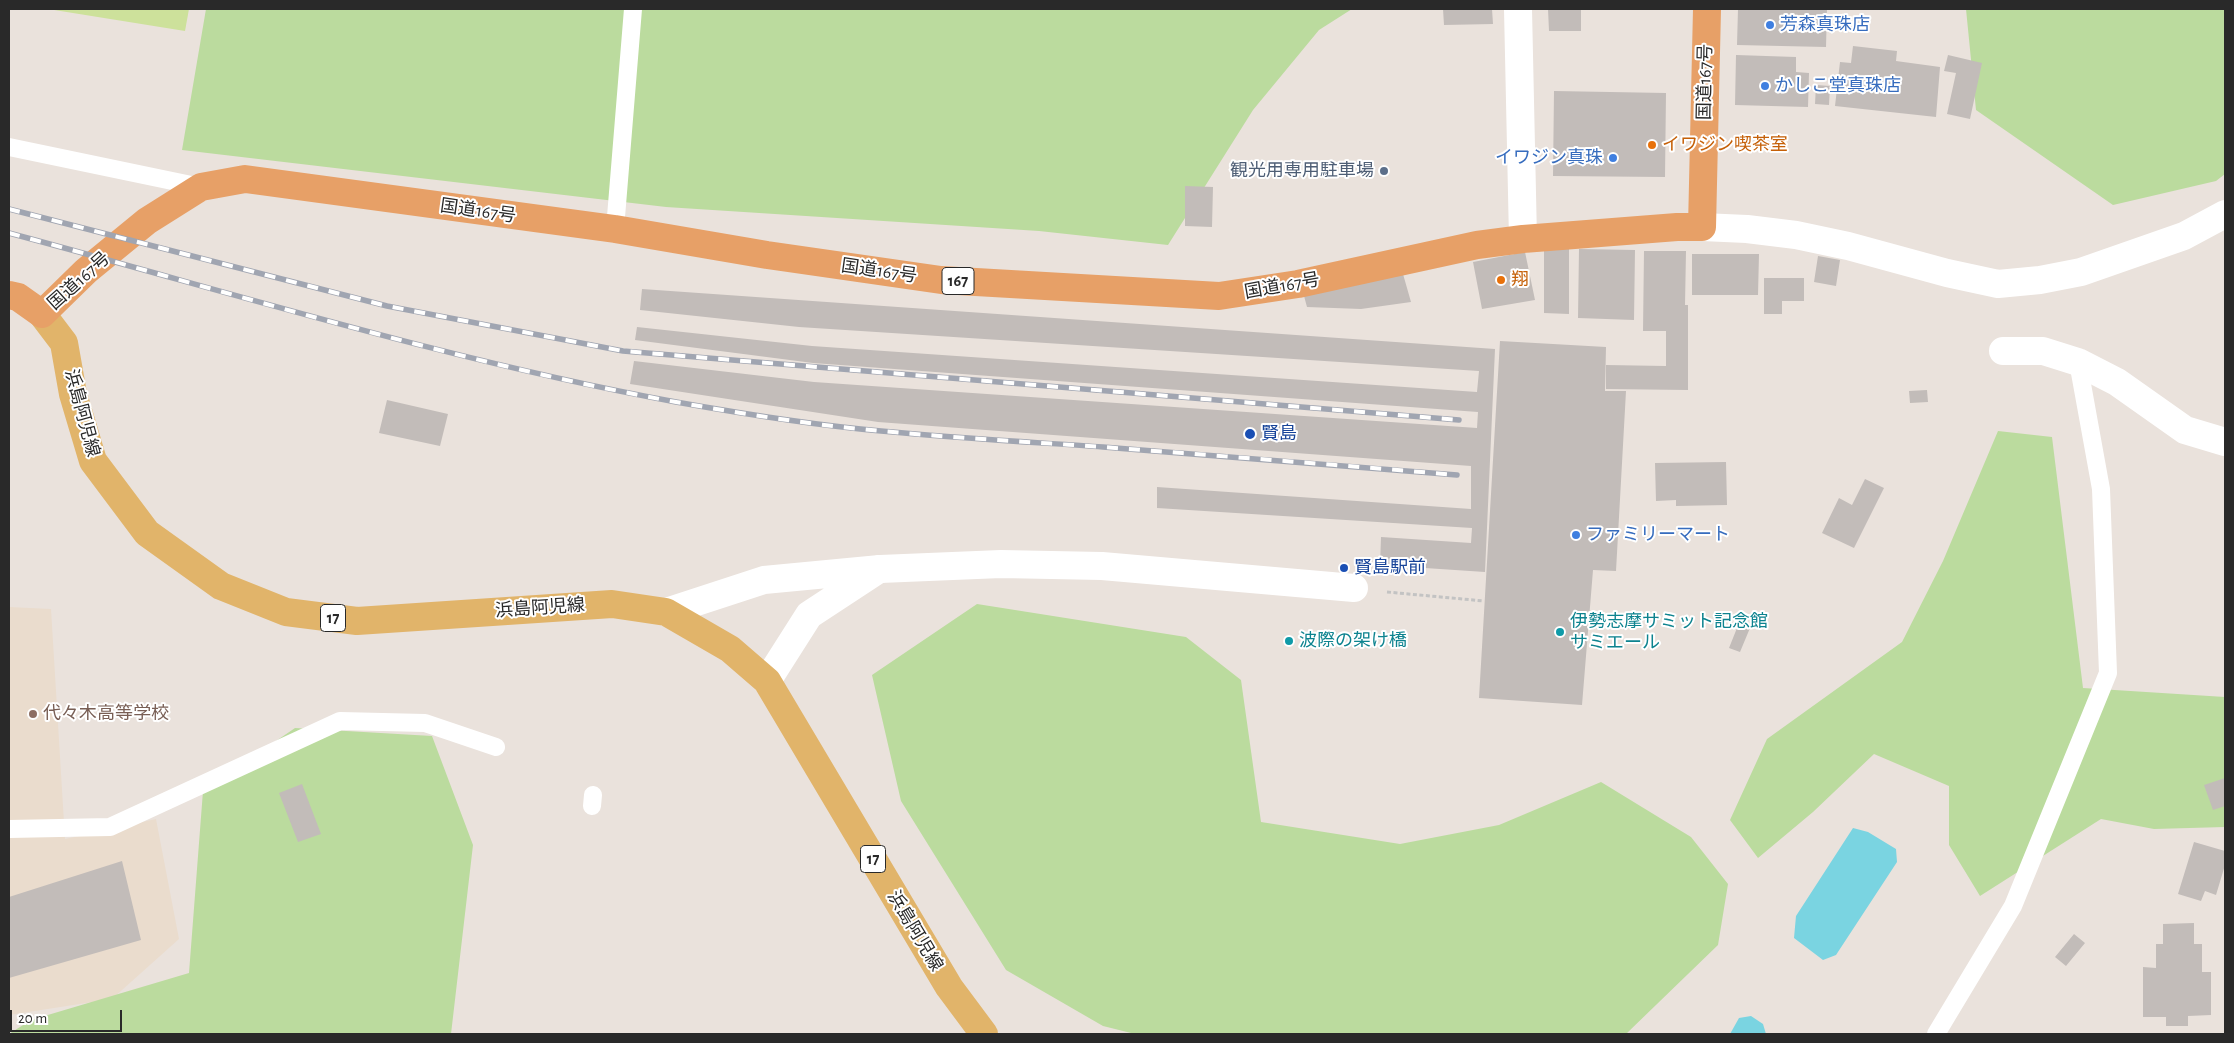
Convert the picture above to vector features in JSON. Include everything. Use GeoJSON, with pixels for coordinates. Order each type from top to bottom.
{"type":"FeatureCollection","features":[{"type":"Feature","properties":{"kind":"highway","name":"国道167号"},"geometry":{"type":"LineString","coordinates":[[9,295],[18,297],[42,314],[86,271],[147,221],[201,187],[245,179],[615,229],[767,255],[941,280],[1219,296],[1298,284],[1477,245],[1523,239],[1677,227],[1702,227],[1707,9]]}},
{"type":"Feature","properties":{"kind":"main road","name":"浜島阿児線"},"geometry":{"type":"LineString","coordinates":[[42,314],[64,343],[73,394],[93,461],[147,533],[221,586],[286,612],[357,621],[612,604],[666,612],[730,649],[767,681],[949,987],[984,1034]]}},
{"type":"Feature","properties":{"kind":"street"},"geometry":{"type":"LineString","coordinates":[[1518,9],[1523,239]]}},
{"type":"Feature","properties":{"kind":"street"},"geometry":{"type":"LineString","coordinates":[[1702,227],[1747,228],[1796,235],[1848,246],[1947,273],[1998,284],[2040,280],[2081,272],[2184,236],[2225,214]]}},
{"type":"Feature","properties":{"kind":"street"},"geometry":{"type":"LineString","coordinates":[[2003,351],[2043,351],[2078,362],[2117,382],[2185,430],[2225,442]]}},
{"type":"Feature","properties":{"kind":"street"},"geometry":{"type":"LineString","coordinates":[[666,612],[764,580],[880,569],[1001,564],[1102,566],[1354,588]]}},
{"type":"Feature","properties":{"kind":"street"},"geometry":{"type":"LineString","coordinates":[[767,681],[809,615],[880,569]]}},
{"type":"Feature","properties":{"kind":"lane"},"geometry":{"type":"LineString","coordinates":[[615,229],[633,9]]}},
{"type":"Feature","properties":{"kind":"lane"},"geometry":{"type":"LineString","coordinates":[[9,147],[201,187]]}},
{"type":"Feature","properties":{"kind":"lane"},"geometry":{"type":"LineString","coordinates":[[1936,1034],[2013,906],[2108,673],[2101,489],[2078,362]]}},
{"type":"Feature","properties":{"kind":"lane"},"geometry":{"type":"LineString","coordinates":[[9,829],[110,827],[340,722],[425,723],[496,747]]}},
{"type":"Feature","properties":{"kind":"path"},"geometry":{"type":"LineString","coordinates":[[1354,588],[1484,601]]}},
{"type":"Feature","properties":{"kind":"shaded area","name":"代々木高等学校"},"geometry":{"type":"Polygon","coordinates":[[[9,607],[51,609],[65,839],[156,819],[179,939],[112,999],[9,1015],[9,607]]]}},
{"type":"Feature","properties":{"kind":"green space"},"geometry":{"type":"Polygon","coordinates":[[[48,9],[189,9],[185,31],[48,9]]]}},
{"type":"Feature","properties":{"kind":"green space"},"geometry":{"type":"Polygon","coordinates":[[[206,9],[1352,9],[1319,30],[1253,110],[1168,245],[1039,231],[666,207],[182,150],[206,9]]]}},
{"type":"Feature","properties":{"kind":"green space"},"geometry":{"type":"Polygon","coordinates":[[[1966,9],[2225,9],[2225,174],[2216,181],[2113,205],[1976,110],[1966,9]]]}},
{"type":"Feature","properties":{"kind":"green space"},"geometry":{"type":"Polygon","coordinates":[[[1998,431],[2052,437],[2083,688],[2225,697],[2225,827],[2154,829],[2101,819],[1980,896],[1949,845],[1949,786],[1874,754],[1813,812],[1758,858],[1730,820],[1767,739],[1902,642],[1943,561],[1998,431]]]}},
{"type":"Feature","properties":{"kind":"green space"},"geometry":{"type":"Polygon","coordinates":[[[977,604],[1186,637],[1241,680],[1261,822],[1400,844],[1499,825],[1601,782],[1691,837],[1728,884],[1718,945],[1626,1034],[1135,1034],[1103,1026],[1006,970],[901,801],[872,675],[977,604]]]}},
{"type":"Feature","properties":{"kind":"green space"},"geometry":{"type":"Polygon","coordinates":[[[295,728],[432,736],[473,845],[451,1034],[9,1034],[31,1020],[189,973],[203,791],[295,728]]]}},
{"type":"Feature","properties":{"kind":"water"},"geometry":{"type":"Polygon","coordinates":[[[1853,828],[1868,832],[1896,849],[1897,862],[1836,955],[1823,960],[1794,938],[1796,916],[1853,828]]]}},
{"type":"Feature","properties":{"kind":"water"},"geometry":{"type":"Polygon","coordinates":[[[1751,1016],[1763,1024],[1766,1034],[1730,1034],[1739,1018],[1751,1016]]]}},
{"type":"Feature","properties":{"kind":"building"},"geometry":{"type":"Polygon","coordinates":[[[1443,9],[1492,9],[1493,24],[1444,25],[1443,9]]]}},
{"type":"Feature","properties":{"kind":"building"},"geometry":{"type":"Polygon","coordinates":[[[1548,9],[1581,9],[1581,31],[1549,31],[1548,9]]]}},
{"type":"Feature","properties":{"kind":"building"},"geometry":{"type":"Polygon","coordinates":[[[1738,9],[1827,9],[1826,47],[1737,45],[1738,9]]]}},
{"type":"Feature","properties":{"kind":"building"},"geometry":{"type":"Polygon","coordinates":[[[1853,46],[1897,51],[1896,61],[1940,67],[1936,117],[1835,106],[1840,62],[1851,63],[1853,46]]]}},
{"type":"Feature","properties":{"kind":"building"},"geometry":{"type":"Polygon","coordinates":[[[1736,55],[1796,57],[1796,72],[1809,73],[1808,107],[1735,105],[1736,55]]]}},
{"type":"Feature","properties":{"kind":"building"},"geometry":{"type":"Polygon","coordinates":[[[1948,55],[1982,63],[1970,119],[1947,114],[1956,73],[1944,71],[1948,55]]]}},
{"type":"Feature","properties":{"kind":"building"},"geometry":{"type":"Polygon","coordinates":[[[1816,85],[1830,86],[1829,105],[1815,104],[1816,85]]]}},
{"type":"Feature","properties":{"kind":"building"},"geometry":{"type":"Polygon","coordinates":[[[1554,91],[1666,93],[1665,177],[1553,176],[1554,91]]]}},
{"type":"Feature","properties":{"kind":"building"},"geometry":{"type":"Polygon","coordinates":[[[1185,186],[1213,187],[1212,227],[1185,226],[1185,186]]]}},
{"type":"Feature","properties":{"kind":"building"},"geometry":{"type":"Polygon","coordinates":[[[1544,249],[1569,249],[1569,314],[1544,313],[1544,249]]]}},
{"type":"Feature","properties":{"kind":"building"},"geometry":{"type":"Polygon","coordinates":[[[1579,249],[1635,250],[1634,320],[1578,318],[1579,249]]]}},
{"type":"Feature","properties":{"kind":"building"},"geometry":{"type":"Polygon","coordinates":[[[1644,251],[1686,251],[1685,305],[1688,305],[1688,390],[1606,389],[1606,365],[1666,366],[1666,331],[1643,331],[1644,251]]]}},
{"type":"Feature","properties":{"kind":"building"},"geometry":{"type":"Polygon","coordinates":[[[1525,252],[1535,300],[1482,309],[1473,262],[1525,252]]]}},
{"type":"Feature","properties":{"kind":"building"},"geometry":{"type":"Polygon","coordinates":[[[1692,254],[1759,254],[1758,295],[1692,295],[1692,254]]]}},
{"type":"Feature","properties":{"kind":"building"},"geometry":{"type":"Polygon","coordinates":[[[1818,256],[1840,260],[1836,286],[1814,282],[1818,256]]]}},
{"type":"Feature","properties":{"kind":"building"},"geometry":{"type":"Polygon","coordinates":[[[1403,274],[1411,302],[1361,309],[1307,307],[1304,296],[1403,274]]]}},
{"type":"Feature","properties":{"kind":"building"},"geometry":{"type":"Polygon","coordinates":[[[1764,278],[1804,278],[1804,301],[1782,301],[1782,314],[1764,314],[1764,278]]]}},
{"type":"Feature","properties":{"kind":"building"},"geometry":{"type":"Polygon","coordinates":[[[642,289],[1495,349],[1485,572],[1380,565],[1381,537],[1471,543],[1472,528],[1157,508],[1157,487],[1471,509],[1471,466],[878,422],[630,384],[634,361],[814,382],[1477,428],[1478,412],[813,363],[635,340],[637,327],[812,346],[1477,392],[1479,371],[799,327],[640,310],[642,289]]]}},
{"type":"Feature","properties":{"kind":"building"},"geometry":{"type":"Polygon","coordinates":[[[1500,341],[1606,347],[1605,391],[1626,391],[1616,571],[1593,570],[1582,705],[1479,698],[1500,341]]]}},
{"type":"Feature","properties":{"kind":"building"},"geometry":{"type":"Polygon","coordinates":[[[1927,390],[1928,402],[1910,403],[1909,391],[1927,390]]]}},
{"type":"Feature","properties":{"kind":"building"},"geometry":{"type":"Polygon","coordinates":[[[387,400],[448,414],[440,446],[379,433],[387,400]]]}},
{"type":"Feature","properties":{"kind":"building"},"geometry":{"type":"Polygon","coordinates":[[[1726,462],[1727,505],[1676,506],[1676,500],[1656,501],[1655,463],[1726,462]]]}},
{"type":"Feature","properties":{"kind":"building"},"geometry":{"type":"Polygon","coordinates":[[[1865,479],[1884,488],[1854,548],[1822,533],[1839,498],[1852,505],[1865,479]]]}},
{"type":"Feature","properties":{"kind":"building"},"geometry":{"type":"Polygon","coordinates":[[[1739,623],[1750,628],[1740,652],[1729,648],[1739,623]]]}},
{"type":"Feature","properties":{"kind":"building"},"geometry":{"type":"Polygon","coordinates":[[[2225,778],[2225,806],[2213,810],[2204,785],[2225,778]]]}},
{"type":"Feature","properties":{"kind":"building"},"geometry":{"type":"Polygon","coordinates":[[[302,784],[321,834],[298,842],[279,793],[302,784]]]}},
{"type":"Feature","properties":{"kind":"building"},"geometry":{"type":"Polygon","coordinates":[[[2194,842],[2225,851],[2225,865],[2216,895],[2205,891],[2201,901],[2178,894],[2194,842]]]}},
{"type":"Feature","properties":{"kind":"building"},"geometry":{"type":"Polygon","coordinates":[[[122,861],[141,940],[9,978],[9,897],[122,861]]]}},
{"type":"Feature","properties":{"kind":"building"},"geometry":{"type":"Polygon","coordinates":[[[2194,923],[2194,944],[2202,944],[2202,972],[2211,972],[2211,1015],[2188,1016],[2188,1026],[2166,1026],[2166,1017],[2143,1017],[2143,967],[2156,968],[2156,944],[2163,944],[2163,924],[2194,923]]]}},
{"type":"Feature","properties":{"kind":"building"},"geometry":{"type":"Polygon","coordinates":[[[2074,934],[2085,943],[2066,966],[2055,957],[2074,934]]]}},
{"type":"Feature","properties":{"kind":"railway"},"geometry":{"type":"LineString","coordinates":[[9,209],[387,306],[623,351],[1459,420]]}},
{"type":"Feature","properties":{"kind":"railway"},"geometry":{"type":"LineString","coordinates":[[9,233],[341,324],[508,367],[727,411],[830,426],[964,438],[1457,475]]}},
{"type":"Feature","properties":{"kind":"place","name":"芳森真珠店"},"geometry":{"type":"Point","coordinates":[1770,25]}},
{"type":"Feature","properties":{"kind":"place","name":"かしこ堂真珠店"},"geometry":{"type":"Point","coordinates":[1765,86]}},
{"type":"Feature","properties":{"kind":"place","name":"イワジン喫茶室"},"geometry":{"type":"Point","coordinates":[1652,145]}},
{"type":"Feature","properties":{"kind":"place","name":"イワジン真珠"},"geometry":{"type":"Point","coordinates":[1613,158]}},
{"type":"Feature","properties":{"kind":"place","name":"観光用専用駐車場"},"geometry":{"type":"Point","coordinates":[1384,171]}},
{"type":"Feature","properties":{"kind":"place","name":"翔"},"geometry":{"type":"Point","coordinates":[1501,280]}},
{"type":"Feature","properties":{"kind":"place","name":"賢島"},"geometry":{"type":"Point","coordinates":[1250,434]}},
{"type":"Feature","properties":{"kind":"place","name":"ファミリーマート"},"geometry":{"type":"Point","coordinates":[1576,535]}},
{"type":"Feature","properties":{"kind":"place","name":"賢島駅前"},"geometry":{"type":"Point","coordinates":[1344,568]}},
{"type":"Feature","properties":{"kind":"place","name":"伊勢志摩サミット記念館 サミエール"},"geometry":{"type":"Point","coordinates":[1560,632]}},
{"type":"Feature","properties":{"kind":"place","name":"波際の架け橋"},"geometry":{"type":"Point","coordinates":[1289,641]}},
{"type":"Feature","properties":{"kind":"place","name":"代々木高等学校"},"geometry":{"type":"Point","coordinates":[33,714]}}]}
